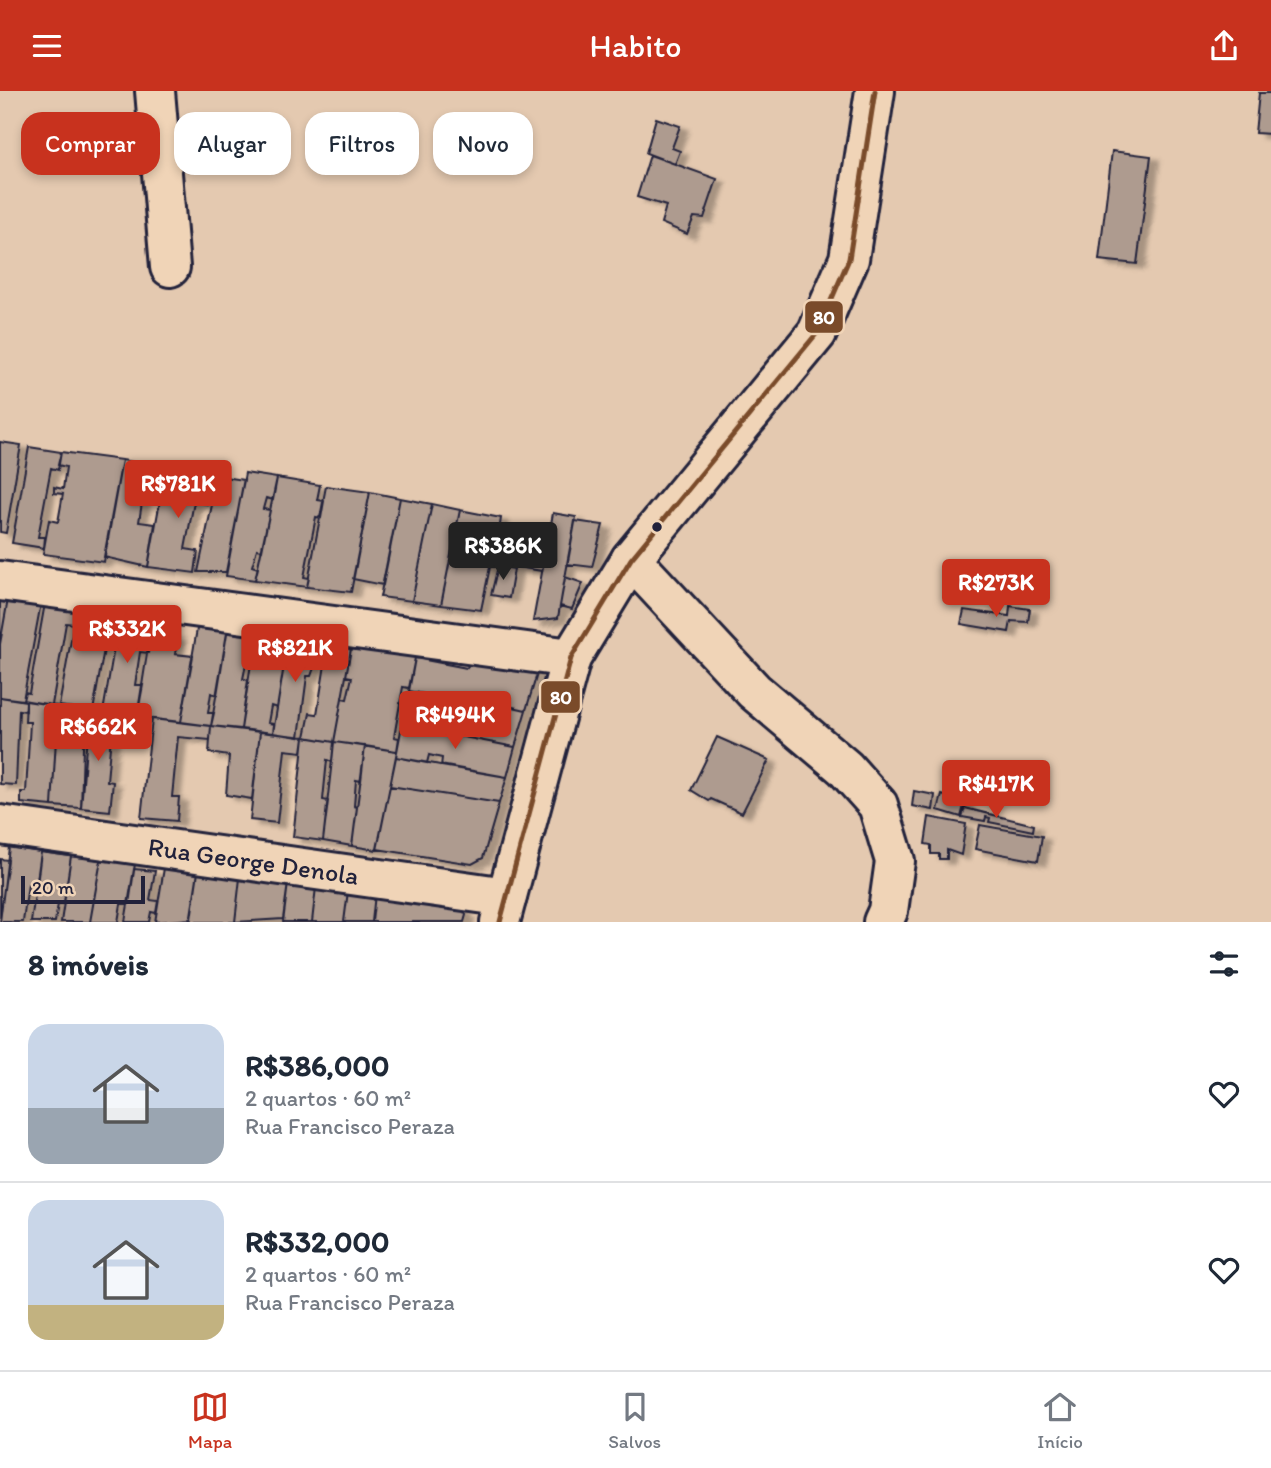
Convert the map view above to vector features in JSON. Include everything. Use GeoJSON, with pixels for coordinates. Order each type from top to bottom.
{"type":"FeatureCollection","features":[{"type":"Feature","properties":{"kind":"street"},"geometry":{"type":"LineString","coordinates":[[155,91],[170,267]]}},
{"type":"Feature","properties":{"kind":"street"},"geometry":{"type":"LineString","coordinates":[[503,909],[570,658],[631,559],[817,333],[849,259],[875,91]]}},
{"type":"Feature","properties":{"kind":"street"},"geometry":{"type":"LineString","coordinates":[[631,559],[754,691],[845,768],[877,805],[895,861],[888,911],[883,922]]}},
{"type":"Feature","properties":{"kind":"street"},"geometry":{"type":"LineString","coordinates":[[0,581],[570,658]]}},
{"type":"Feature","properties":{"kind":"street","name":"Rua George Denola"},"geometry":{"type":"LineString","coordinates":[[0,825],[503,909]]}},
{"type":"Feature","properties":{"kind":"building"},"geometry":{"type":"Polygon","coordinates":[[[1259,93],[1271,93],[1271,134],[1255,133],[1259,93]]]}},
{"type":"Feature","properties":{"kind":"building"},"geometry":{"type":"Polygon","coordinates":[[[656,118],[680,126],[672,148],[680,151],[675,164],[646,153],[656,118]]]}},
{"type":"Feature","properties":{"kind":"building"},"geometry":{"type":"Polygon","coordinates":[[[1112,151],[1151,156],[1137,264],[1099,260],[1112,151]]]}},
{"type":"Feature","properties":{"kind":"building"},"geometry":{"type":"Polygon","coordinates":[[[650,155],[717,179],[704,218],[694,217],[687,234],[661,223],[666,206],[637,197],[650,155]]]}},
{"type":"Feature","properties":{"kind":"building"},"geometry":{"type":"Polygon","coordinates":[[[0,442],[21,445],[6,533],[0,532],[0,442]]]}},
{"type":"Feature","properties":{"kind":"building"},"geometry":{"type":"Polygon","coordinates":[[[29,447],[61,452],[58,470],[51,468],[38,537],[45,537],[44,548],[12,543],[29,447]]]}},
{"type":"Feature","properties":{"kind":"building"},"geometry":{"type":"Polygon","coordinates":[[[61,452],[122,460],[104,562],[43,554],[49,520],[58,522],[63,494],[54,493],[54,487],[63,489],[66,467],[58,465],[61,452]]]}},
{"type":"Feature","properties":{"kind":"building"},"geometry":{"type":"Polygon","coordinates":[[[122,460],[166,468],[160,498],[143,496],[139,522],[155,524],[148,567],[104,557],[122,460]]]}},
{"type":"Feature","properties":{"kind":"building"},"geometry":{"type":"Polygon","coordinates":[[[166,468],[212,475],[207,504],[194,502],[185,549],[198,551],[195,573],[148,567],[166,468]]]}},
{"type":"Feature","properties":{"kind":"building"},"geometry":{"type":"Polygon","coordinates":[[[245,473],[277,478],[273,500],[266,498],[263,509],[270,510],[262,550],[257,549],[252,566],[258,568],[255,580],[226,576],[245,473]]]}},
{"type":"Feature","properties":{"kind":"building"},"geometry":{"type":"Polygon","coordinates":[[[218,476],[244,480],[226,572],[198,572],[218,476]]]}},
{"type":"Feature","properties":{"kind":"building"},"geometry":{"type":"Polygon","coordinates":[[[277,478],[320,485],[317,500],[324,501],[321,518],[316,517],[304,577],[309,578],[307,587],[255,580],[277,478]]]}},
{"type":"Feature","properties":{"kind":"building"},"geometry":{"type":"Polygon","coordinates":[[[326,486],[370,492],[351,592],[307,587],[326,486]]]}},
{"type":"Feature","properties":{"kind":"building"},"geometry":{"type":"Polygon","coordinates":[[[370,492],[400,498],[383,585],[353,579],[370,492]]]}},
{"type":"Feature","properties":{"kind":"building"},"geometry":{"type":"Polygon","coordinates":[[[400,498],[432,504],[412,601],[380,597],[400,498]]]}},
{"type":"Feature","properties":{"kind":"building"},"geometry":{"type":"Polygon","coordinates":[[[432,504],[460,510],[441,605],[412,601],[432,504]]]}},
{"type":"Feature","properties":{"kind":"building"},"geometry":{"type":"Polygon","coordinates":[[[460,510],[501,518],[494,567],[490,567],[481,610],[441,605],[460,510]]]}},
{"type":"Feature","properties":{"kind":"building"},"geometry":{"type":"Polygon","coordinates":[[[553,513],[576,517],[558,618],[533,621],[553,513]]]}},
{"type":"Feature","properties":{"kind":"building"},"geometry":{"type":"Polygon","coordinates":[[[575,521],[603,525],[592,567],[567,564],[575,521]]]}},
{"type":"Feature","properties":{"kind":"building"},"geometry":{"type":"Polygon","coordinates":[[[506,526],[550,533],[542,571],[498,564],[506,526]]]}},
{"type":"Feature","properties":{"kind":"building"},"geometry":{"type":"Polygon","coordinates":[[[498,566],[514,569],[509,598],[491,595],[498,566]]]}},
{"type":"Feature","properties":{"kind":"building"},"geometry":{"type":"Polygon","coordinates":[[[565,577],[583,583],[572,609],[560,606],[565,577]]]}},
{"type":"Feature","properties":{"kind":"building"},"geometry":{"type":"Polygon","coordinates":[[[0,597],[8,599],[0,644],[0,597]]]}},
{"type":"Feature","properties":{"kind":"building"},"geometry":{"type":"Polygon","coordinates":[[[8,599],[41,603],[23,700],[0,697],[0,644],[8,599]]]}},
{"type":"Feature","properties":{"kind":"building"},"geometry":{"type":"Polygon","coordinates":[[[45,603],[77,607],[74,624],[66,623],[52,705],[23,700],[25,692],[29,693],[45,603]]]}},
{"type":"Feature","properties":{"kind":"building"},"geometry":{"type":"Polygon","coordinates":[[[1010,606],[1030,609],[1028,622],[1011,621],[1009,632],[961,624],[964,610],[1009,616],[1010,606]]]}},
{"type":"Feature","properties":{"kind":"building"},"geometry":{"type":"Polygon","coordinates":[[[77,607],[120,613],[115,640],[106,638],[93,711],[59,706],[77,607]]]}},
{"type":"Feature","properties":{"kind":"building"},"geometry":{"type":"Polygon","coordinates":[[[120,613],[153,617],[148,653],[140,652],[135,685],[143,685],[137,717],[103,712],[120,613]]]}},
{"type":"Feature","properties":{"kind":"building"},"geometry":{"type":"Polygon","coordinates":[[[198,623],[228,627],[217,695],[211,693],[208,713],[214,713],[211,726],[181,722],[198,623]]]}},
{"type":"Feature","properties":{"kind":"building"},"geometry":{"type":"Polygon","coordinates":[[[228,627],[256,631],[252,660],[247,659],[243,679],[248,680],[241,729],[211,726],[228,627]]]}},
{"type":"Feature","properties":{"kind":"building"},"geometry":{"type":"Polygon","coordinates":[[[256,631],[289,635],[277,708],[271,706],[268,723],[274,724],[273,733],[241,729],[256,631]]]}},
{"type":"Feature","properties":{"kind":"building"},"geometry":{"type":"Polygon","coordinates":[[[160,633],[178,636],[175,654],[193,656],[181,722],[137,717],[149,641],[159,642],[160,633]]]}},
{"type":"Feature","properties":{"kind":"building"},"geometry":{"type":"Polygon","coordinates":[[[289,635],[319,639],[315,665],[311,676],[307,676],[299,737],[273,733],[289,635]]]}},
{"type":"Feature","properties":{"kind":"building"},"geometry":{"type":"Polygon","coordinates":[[[352,643],[416,653],[409,688],[403,687],[394,737],[399,738],[397,751],[334,742],[342,698],[347,699],[352,677],[346,676],[352,643]]]}},
{"type":"Feature","properties":{"kind":"building"},"geometry":{"type":"Polygon","coordinates":[[[328,646],[351,649],[334,742],[305,737],[310,713],[317,714],[328,646]]]}},
{"type":"Feature","properties":{"kind":"building"},"geometry":{"type":"Polygon","coordinates":[[[415,658],[467,668],[470,660],[534,666],[537,674],[526,710],[491,702],[490,707],[409,691],[415,658]]]}},
{"type":"Feature","properties":{"kind":"building"},"geometry":{"type":"Polygon","coordinates":[[[409,691],[490,707],[491,702],[526,710],[515,747],[402,725],[409,691]]]}},
{"type":"Feature","properties":{"kind":"building"},"geometry":{"type":"Polygon","coordinates":[[[0,697],[26,701],[26,711],[19,710],[16,785],[0,784],[0,697]]]}},
{"type":"Feature","properties":{"kind":"building"},"geometry":{"type":"Polygon","coordinates":[[[26,701],[58,706],[52,806],[21,803],[21,792],[26,792],[30,722],[25,722],[26,701]]]}},
{"type":"Feature","properties":{"kind":"building"},"geometry":{"type":"Polygon","coordinates":[[[58,706],[89,710],[89,718],[84,717],[81,808],[52,806],[58,706]]]}},
{"type":"Feature","properties":{"kind":"building"},"geometry":{"type":"Polygon","coordinates":[[[89,710],[113,713],[107,781],[113,782],[110,811],[81,808],[89,710]]]}},
{"type":"Feature","properties":{"kind":"building"},"geometry":{"type":"Polygon","coordinates":[[[152,719],[211,726],[210,740],[178,737],[172,797],[179,797],[177,821],[141,818],[152,719]]]}},
{"type":"Feature","properties":{"kind":"building"},"geometry":{"type":"Polygon","coordinates":[[[402,725],[515,747],[507,777],[441,766],[442,758],[429,755],[427,763],[396,757],[402,725]]]}},
{"type":"Feature","properties":{"kind":"building"},"geometry":{"type":"Polygon","coordinates":[[[211,726],[260,732],[252,799],[226,795],[229,756],[209,753],[211,726]]]}},
{"type":"Feature","properties":{"kind":"building"},"geometry":{"type":"Polygon","coordinates":[[[260,732],[304,737],[302,752],[285,750],[277,823],[250,820],[260,732]]]}},
{"type":"Feature","properties":{"kind":"building"},"geometry":{"type":"Polygon","coordinates":[[[304,737],[334,742],[332,762],[327,760],[323,800],[328,801],[323,841],[293,837],[304,737]]]}},
{"type":"Feature","properties":{"kind":"building"},"geometry":{"type":"Polygon","coordinates":[[[717,737],[769,760],[742,813],[711,799],[709,801],[691,790],[717,737]]]}},
{"type":"Feature","properties":{"kind":"building"},"geometry":{"type":"Polygon","coordinates":[[[334,742],[365,746],[361,781],[356,780],[354,806],[357,807],[352,846],[323,841],[334,742]]]}},
{"type":"Feature","properties":{"kind":"building"},"geometry":{"type":"Polygon","coordinates":[[[365,746],[397,751],[377,850],[352,846],[365,746]]]}},
{"type":"Feature","properties":{"kind":"building"},"geometry":{"type":"Polygon","coordinates":[[[396,757],[507,777],[499,803],[390,786],[396,757]]]}},
{"type":"Feature","properties":{"kind":"building"},"geometry":{"type":"Polygon","coordinates":[[[390,786],[499,803],[483,858],[472,864],[377,849],[390,786]]]}},
{"type":"Feature","properties":{"kind":"building"},"geometry":{"type":"Polygon","coordinates":[[[914,791],[935,795],[933,810],[912,806],[914,791]]]}},
{"type":"Feature","properties":{"kind":"building"},"geometry":{"type":"Polygon","coordinates":[[[942,795],[965,802],[961,817],[938,810],[942,795]]]}},
{"type":"Feature","properties":{"kind":"building"},"geometry":{"type":"Polygon","coordinates":[[[965,808],[1034,825],[1033,831],[989,822],[990,818],[986,817],[985,821],[962,817],[965,808]]]}},
{"type":"Feature","properties":{"kind":"building"},"geometry":{"type":"Polygon","coordinates":[[[929,817],[966,824],[961,855],[947,850],[947,859],[939,859],[939,854],[931,854],[931,845],[925,844],[929,817]]]}},
{"type":"Feature","properties":{"kind":"building"},"geometry":{"type":"Polygon","coordinates":[[[980,825],[1042,836],[1038,861],[975,849],[980,825]]]}},
{"type":"Feature","properties":{"kind":"building"},"geometry":{"type":"Polygon","coordinates":[[[9,847],[41,852],[37,885],[28,884],[23,922],[0,922],[9,847]]]}},
{"type":"Feature","properties":{"kind":"building"},"geometry":{"type":"Polygon","coordinates":[[[41,852],[71,856],[64,904],[58,904],[55,922],[31,922],[41,852]]]}},
{"type":"Feature","properties":{"kind":"building"},"geometry":{"type":"Polygon","coordinates":[[[71,856],[101,860],[90,922],[61,922],[71,856]]]}},
{"type":"Feature","properties":{"kind":"building"},"geometry":{"type":"Polygon","coordinates":[[[0,859],[8,860],[0,918],[0,859]]]}},
{"type":"Feature","properties":{"kind":"building"},"geometry":{"type":"Polygon","coordinates":[[[101,860],[135,864],[129,904],[121,904],[118,922],[90,922],[101,860]]]}},
{"type":"Feature","properties":{"kind":"building"},"geometry":{"type":"Polygon","coordinates":[[[164,868],[198,872],[191,919],[155,922],[164,868]]]}},
{"type":"Feature","properties":{"kind":"building"},"geometry":{"type":"Polygon","coordinates":[[[134,869],[155,871],[150,900],[158,901],[156,913],[151,912],[149,922],[125,922],[134,869]]]}},
{"type":"Feature","properties":{"kind":"building"},"geometry":{"type":"Polygon","coordinates":[[[198,872],[240,878],[235,922],[190,922],[198,872]]]}},
{"type":"Feature","properties":{"kind":"building"},"geometry":{"type":"Polygon","coordinates":[[[240,878],[288,883],[283,919],[235,922],[240,878]]]}},
{"type":"Feature","properties":{"kind":"building"},"geometry":{"type":"Polygon","coordinates":[[[288,883],[316,887],[312,922],[283,922],[288,883]]]}},
{"type":"Feature","properties":{"kind":"building"},"geometry":{"type":"Polygon","coordinates":[[[316,887],[348,891],[344,922],[312,922],[316,887]]]}},
{"type":"Feature","properties":{"kind":"building"},"geometry":{"type":"Polygon","coordinates":[[[348,891],[375,894],[372,922],[344,922],[348,891]]]}},
{"type":"Feature","properties":{"kind":"building"},"geometry":{"type":"Polygon","coordinates":[[[375,894],[460,907],[466,915],[464,922],[372,922],[375,894]]]}},
{"type":"Feature","properties":{"kind":"transit line","name":"80"},"geometry":{"type":"LineString","coordinates":[[500,922],[571,658],[631,559],[817,333],[849,259],[875,91]]}}]}
